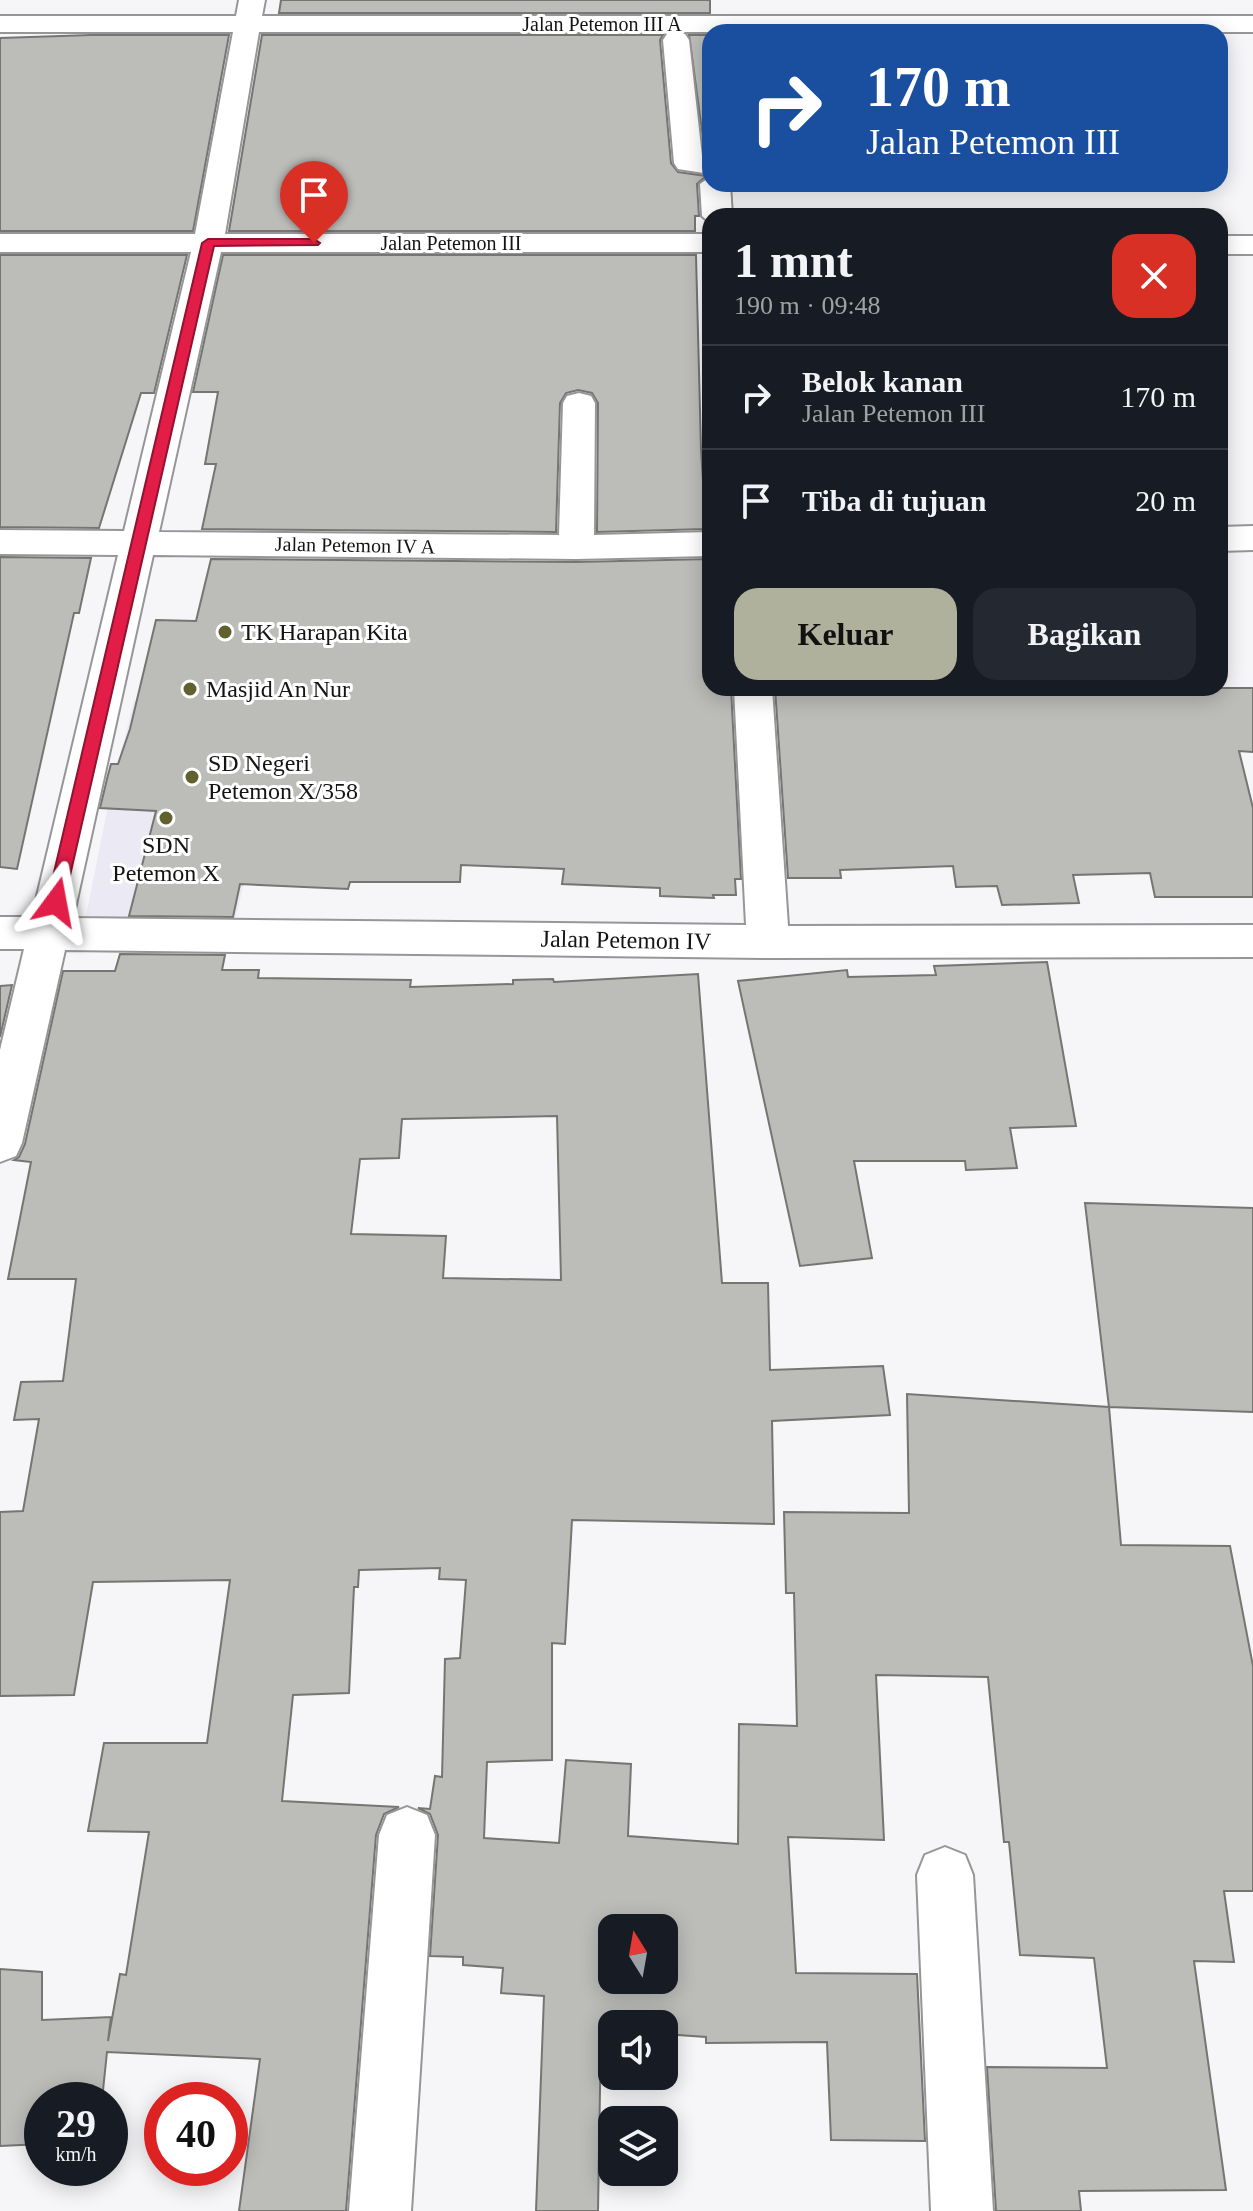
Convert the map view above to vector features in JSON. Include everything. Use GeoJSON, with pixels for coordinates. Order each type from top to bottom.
{"type":"FeatureCollection","features":[{"type":"Feature","properties":{"kind":"street","name":"Jalan Petemon III A"},"geometry":{"type":"LineString","coordinates":[[0,24],[249,12],[1253,24]]}},
{"type":"Feature","properties":{"kind":"street"},"geometry":{"type":"LineString","coordinates":[[0,1143],[208,243],[249,12]]}},
{"type":"Feature","properties":{"kind":"street"},"geometry":{"type":"LineString","coordinates":[[676,40],[688,163],[702,164]]}},
{"type":"Feature","properties":{"kind":"street","name":"Jalan Petemon III"},"geometry":{"type":"LineString","coordinates":[[0,243],[702,243]]}},
{"type":"Feature","properties":{"kind":"street"},"geometry":{"type":"LineString","coordinates":[[1228,245],[1253,245]]}},
{"type":"Feature","properties":{"kind":"street"},"geometry":{"type":"LineString","coordinates":[[576,547],[579,403]]}},
{"type":"Feature","properties":{"kind":"street"},"geometry":{"type":"LineString","coordinates":[[1228,539],[1253,538]]}},
{"type":"Feature","properties":{"kind":"street","name":"Jalan Petemon IV A"},"geometry":{"type":"LineString","coordinates":[[0,542],[576,547],[702,544]]}},
{"type":"Feature","properties":{"kind":"street"},"geometry":{"type":"LineString","coordinates":[[753,696],[768,942]]}},
{"type":"Feature","properties":{"kind":"street","name":"Jalan Petemon IV"},"geometry":{"type":"LineString","coordinates":[[0,933],[768,942],[1253,941]]}},
{"type":"Feature","properties":{"kind":"street"},"geometry":{"type":"LineString","coordinates":[[380,2211],[407,1835]]}},
{"type":"Feature","properties":{"kind":"street"},"geometry":{"type":"LineString","coordinates":[[945,1875],[962,2211]]}},
{"type":"Feature","properties":{"kind":"shaded area","name":"SD Negeri Petemon X/358"},"geometry":{"type":"Polygon","coordinates":[[[134,700],[293,707],[276,744],[236,917],[85,921],[134,700]]]}},
{"type":"Feature","properties":{"kind":"building"},"geometry":{"type":"Polygon","coordinates":[[[281,0],[710,0],[710,13],[279,13],[281,0]]]}},
{"type":"Feature","properties":{"kind":"building"},"geometry":{"type":"Polygon","coordinates":[[[229,35],[193,231],[0,231],[0,38],[229,35]]]}},
{"type":"Feature","properties":{"kind":"building"},"geometry":{"type":"Polygon","coordinates":[[[262,35],[663,35],[660,40],[671,163],[678,172],[702,175],[697,184],[699,216],[695,216],[695,231],[229,231],[262,35]]]}},
{"type":"Feature","properties":{"kind":"building"},"geometry":{"type":"Polygon","coordinates":[[[689,35],[702,35],[702,131],[689,35]]]}},
{"type":"Feature","properties":{"kind":"building"},"geometry":{"type":"Polygon","coordinates":[[[0,255],[187,255],[154,393],[141,393],[99,528],[0,527],[0,255]]]}},
{"type":"Feature","properties":{"kind":"building"},"geometry":{"type":"Polygon","coordinates":[[[223,255],[696,255],[702,529],[597,532],[598,403],[592,393],[578,390],[566,393],[560,403],[556,532],[202,529],[216,464],[205,464],[218,392],[193,392],[223,255]]]}},
{"type":"Feature","properties":{"kind":"building"},"geometry":{"type":"Polygon","coordinates":[[[0,557],[91,558],[79,613],[74,613],[17,869],[0,867],[0,557]]]}},
{"type":"Feature","properties":{"kind":"building"},"geometry":{"type":"Polygon","coordinates":[[[211,559],[576,562],[702,559],[702,696],[731,696],[741,879],[735,879],[736,895],[713,895],[714,898],[660,896],[660,888],[562,884],[564,869],[461,865],[460,882],[350,882],[348,889],[240,884],[233,917],[129,916],[156,811],[100,808],[111,764],[118,764],[130,729],[156,620],[196,621],[211,559]]]}},
{"type":"Feature","properties":{"kind":"building"},"geometry":{"type":"Polygon","coordinates":[[[1228,688],[1253,688],[1253,752],[1239,751],[1253,808],[1253,897],[1155,897],[1150,873],[1073,875],[1079,903],[1002,905],[997,886],[956,887],[953,866],[840,870],[841,878],[788,878],[776,696],[1228,696],[1228,688]]]}},
{"type":"Feature","properties":{"kind":"building"},"geometry":{"type":"Polygon","coordinates":[[[120,954],[225,955],[222,970],[259,970],[258,978],[411,980],[410,987],[698,974],[722,1283],[768,1283],[770,1370],[883,1366],[890,1415],[772,1421],[774,1524],[572,1520],[565,1644],[552,1643],[552,1760],[487,1762],[484,1838],[559,1843],[566,1760],[631,1764],[628,1836],[738,1844],[739,1724],[797,1726],[794,1593],[786,1593],[784,1512],[909,1513],[907,1394],[1109,1407],[1121,1545],[1230,1546],[1253,1666],[1253,1891],[1224,1891],[1234,1962],[1194,1961],[1226,2190],[1079,2191],[1081,2211],[996,2211],[987,2067],[1107,2068],[1094,1958],[1020,1955],[1009,1842],[1004,1842],[988,1677],[876,1675],[884,1840],[788,1837],[796,1973],[917,1974],[925,2141],[831,2140],[827,2042],[706,2043],[706,2037],[678,2035],[678,2010],[598,2010],[598,2211],[536,2211],[544,1996],[501,1993],[503,1968],[463,1965],[463,1957],[430,1956],[438,1835],[430,1814],[418,1808],[430,1809],[435,1776],[442,1777],[445,1659],[460,1658],[466,1580],[439,1579],[440,1568],[359,1570],[358,1587],[354,1587],[349,1693],[293,1695],[282,1801],[399,1807],[384,1814],[376,1835],[346,2211],[239,2211],[242,2186],[248,2186],[248,2146],[260,2059],[107,2052],[104,2082],[24,2082],[24,2145],[0,2146],[0,1969],[42,1972],[42,2020],[111,2017],[108,2041],[120,1974],[126,1975],[149,1832],[88,1831],[104,1743],[207,1743],[230,1580],[93,1582],[74,1695],[0,1696],[0,1512],[23,1511],[39,1419],[14,1420],[21,1382],[63,1381],[76,1279],[8,1279],[31,1162],[14,1160],[19,1157],[25,1144],[63,971],[115,971],[120,954]],[[557,1116],[402,1119],[399,1158],[360,1159],[351,1234],[446,1236],[443,1278],[561,1280],[557,1116]]]}},
{"type":"Feature","properties":{"kind":"building"},"geometry":{"type":"Polygon","coordinates":[[[1047,962],[1076,1126],[1010,1128],[1017,1168],[966,1170],[965,1161],[854,1161],[872,1258],[800,1266],[738,981],[847,970],[848,977],[936,975],[934,966],[1047,962]]]}},
{"type":"Feature","properties":{"kind":"building"},"geometry":{"type":"Polygon","coordinates":[[[12,985],[0,1037],[0,986],[12,985]]]}},
{"type":"Feature","properties":{"kind":"building"},"geometry":{"type":"Polygon","coordinates":[[[1085,1203],[1253,1208],[1253,1412],[1109,1407],[1085,1203]]]}},
{"type":"Feature","properties":{"kind":"place","name":"TK Harapan Kita"},"geometry":{"type":"Point","coordinates":[225,632]}},
{"type":"Feature","properties":{"kind":"place","name":"Masjid An Nur"},"geometry":{"type":"Point","coordinates":[190,689]}},
{"type":"Feature","properties":{"kind":"place","name":"SD Negeri Petemon X/358"},"geometry":{"type":"Point","coordinates":[192,777]}},
{"type":"Feature","properties":{"kind":"place","name":"SDN Petemon X"},"geometry":{"type":"Point","coordinates":[166,818]}},
{"type":"Feature","properties":{"kind":"route"},"geometry":{"type":"LineString","coordinates":[[56,902],[208,243],[314,243]]}}]}
